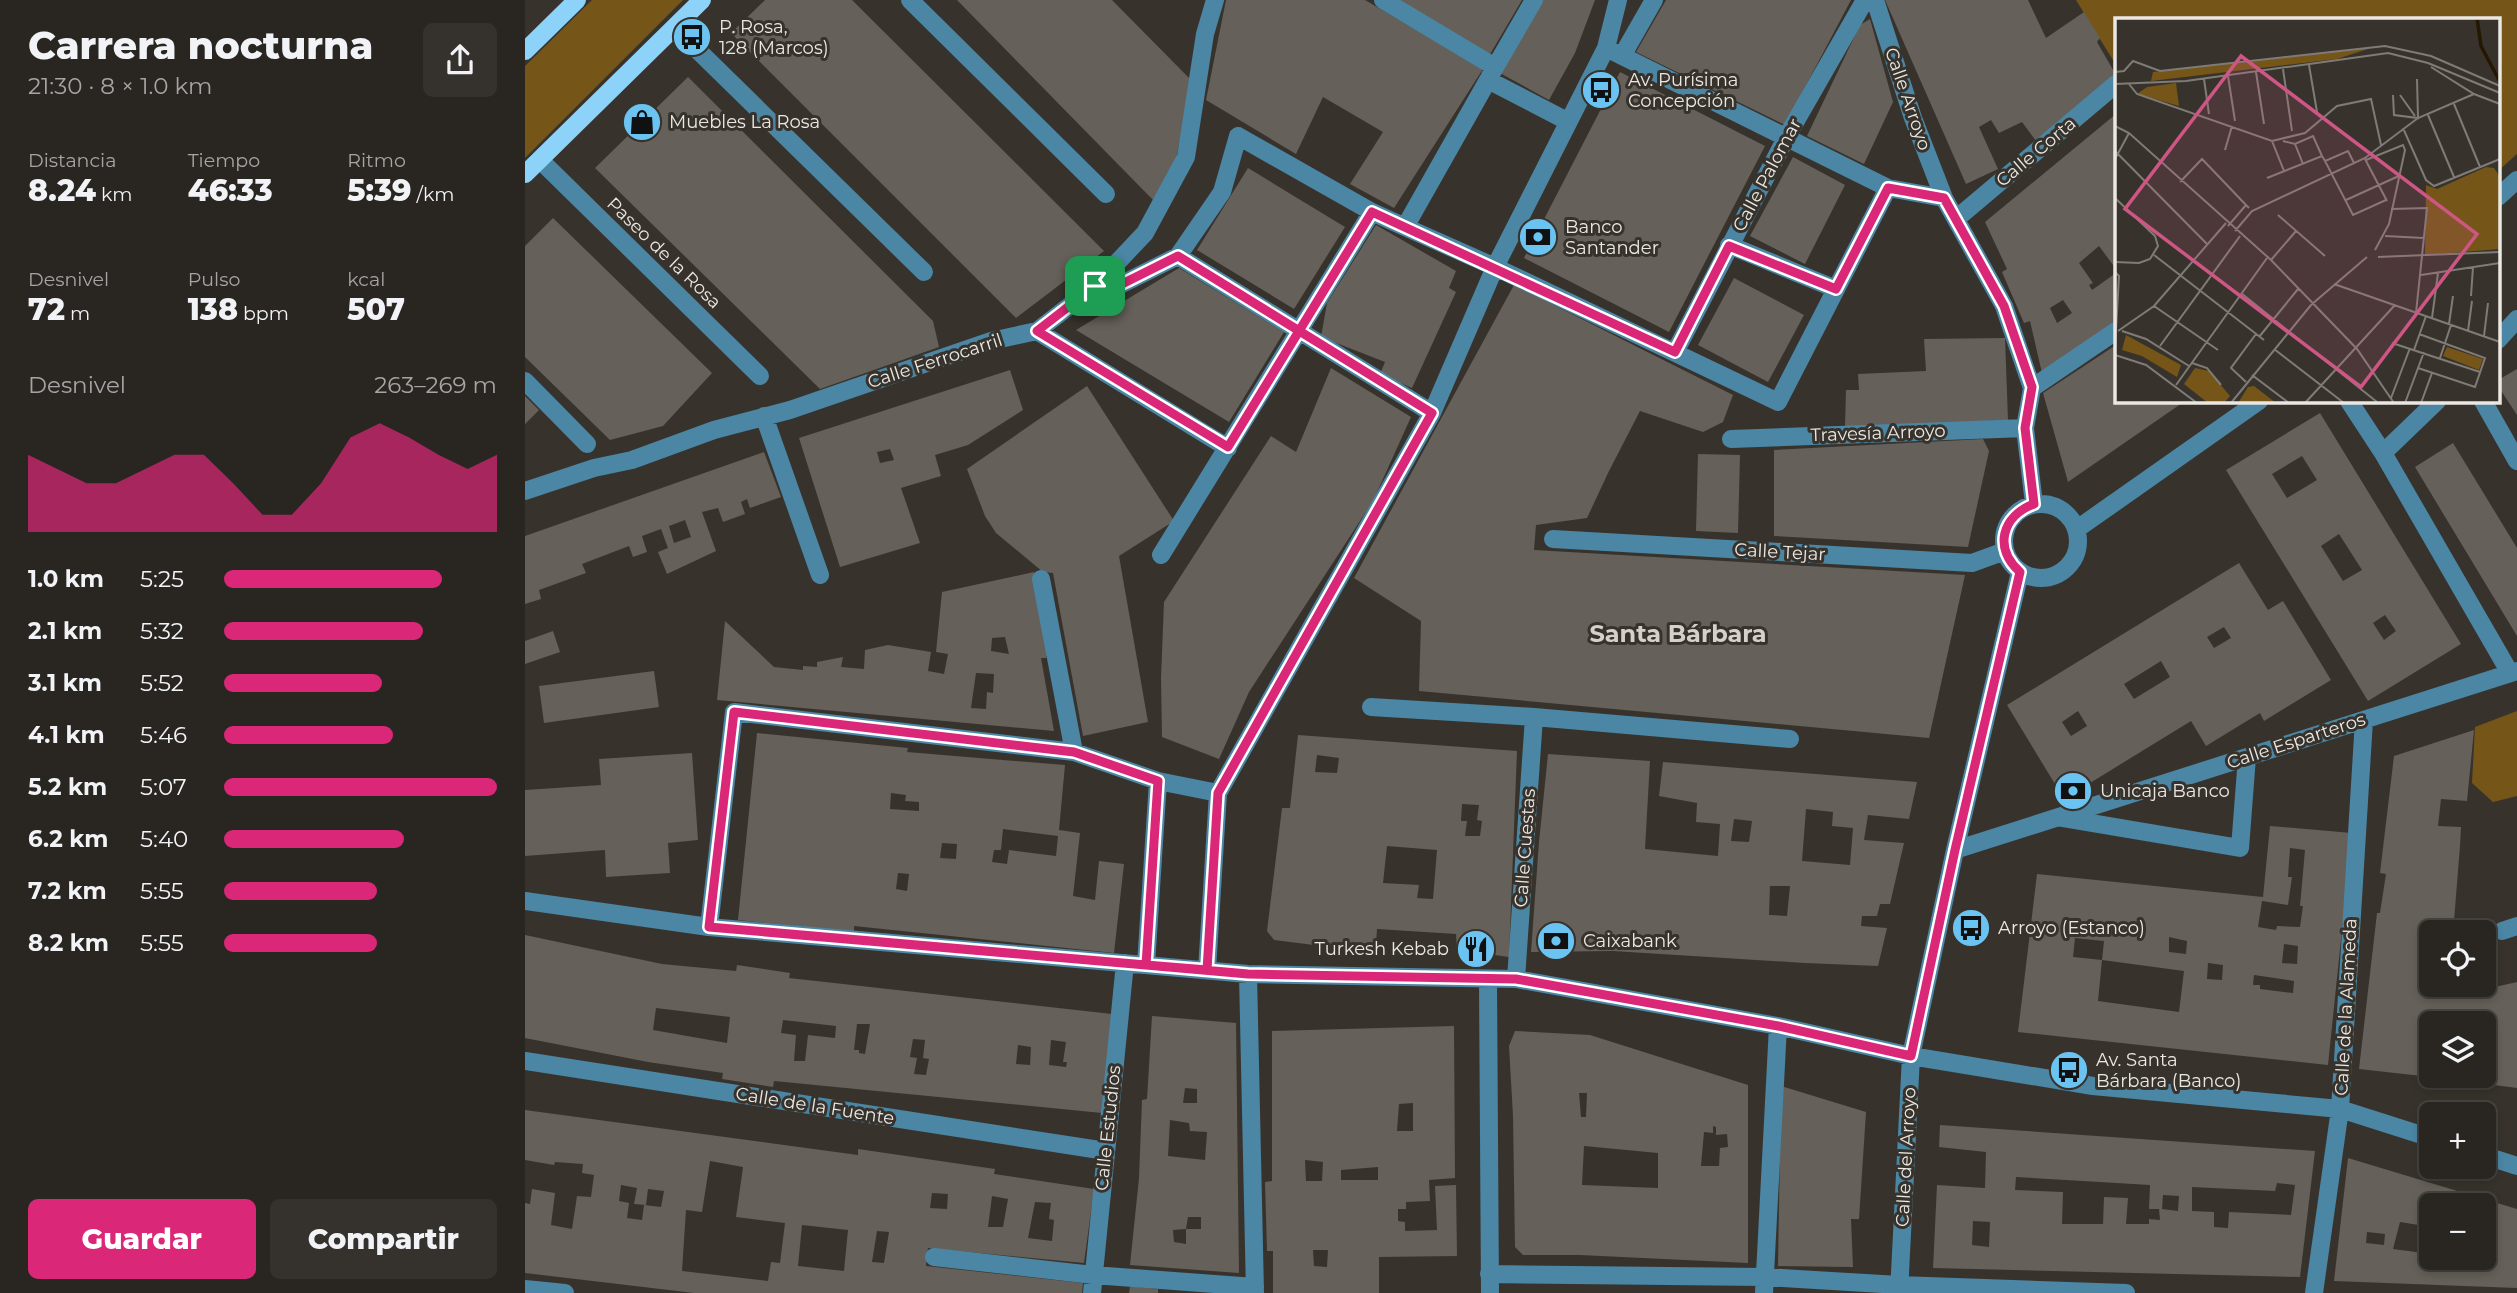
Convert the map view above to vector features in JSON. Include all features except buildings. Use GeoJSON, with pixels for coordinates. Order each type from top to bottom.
{"type":"FeatureCollection","features":[{"type":"Feature","properties":{"kind":"main road"},"geometry":{"type":"LineString","coordinates":[[525,51],[577,0]]}},
{"type":"Feature","properties":{"kind":"main road"},"geometry":{"type":"LineString","coordinates":[[525,174],[702,0]]}},
{"type":"Feature","properties":{"kind":"street"},"geometry":{"type":"LineString","coordinates":[[910,0],[1106,194]]}},
{"type":"Feature","properties":{"kind":"street","name":"Calle Ferrocarril"},"geometry":{"type":"LineString","coordinates":[[525,491],[594,468],[632,460],[714,430],[790,410],[991,341],[1037,331],[1095,286],[1145,233],[1186,156],[1205,33],[1215,0]]}},
{"type":"Feature","properties":{"kind":"street"},"geometry":{"type":"LineString","coordinates":[[1383,0],[1567,121]]}},
{"type":"Feature","properties":{"kind":"street"},"geometry":{"type":"LineString","coordinates":[[1405,227],[1534,0]]}},
{"type":"Feature","properties":{"kind":"street"},"geometry":{"type":"LineString","coordinates":[[1614,52],[1618,0]]}},
{"type":"Feature","properties":{"kind":"street"},"geometry":{"type":"LineString","coordinates":[[1207,970],[1218,793],[1432,413],[1495,267],[1567,121],[1614,52],[1654,0]]}},
{"type":"Feature","properties":{"kind":"street","name":"Calle Palomar"},"geometry":{"type":"LineString","coordinates":[[1675,352],[1786,138],[1865,0]]}},
{"type":"Feature","properties":{"kind":"street","name":"Calle Arroyo"},"geometry":{"type":"LineString","coordinates":[[1875,0],[1913,117],[1944,198]]}},
{"type":"Feature","properties":{"kind":"street"},"geometry":{"type":"LineString","coordinates":[[675,28],[924,272]]}},
{"type":"Feature","properties":{"kind":"street"},"geometry":{"type":"LineString","coordinates":[[1614,52],[1888,188],[1944,198],[2004,306],[2032,387],[2025,428],[2034,504]]}},
{"type":"Feature","properties":{"kind":"street","name":"Calle Corta"},"geometry":{"type":"LineString","coordinates":[[1956,219],[2115,86]]}},
{"type":"Feature","properties":{"kind":"street","name":"Calle Ferrocarril"},"geometry":{"type":"LineString","coordinates":[[1095,286],[1122,284],[1178,256],[1222,192],[1238,136],[1372,212]]}},
{"type":"Feature","properties":{"kind":"street","name":"Paseo de la Rosa"},"geometry":{"type":"LineString","coordinates":[[540,160],[760,376]]}},
{"type":"Feature","properties":{"kind":"street"},"geometry":{"type":"LineString","coordinates":[[2499,196],[2517,180]]}},
{"type":"Feature","properties":{"kind":"street"},"geometry":{"type":"LineString","coordinates":[[1161,555],[1372,212],[1495,267],[1778,402],[1888,188]]}},
{"type":"Feature","properties":{"kind":"street"},"geometry":{"type":"LineString","coordinates":[[1729,246],[1836,289]]}},
{"type":"Feature","properties":{"kind":"street"},"geometry":{"type":"LineString","coordinates":[[1178,256],[1432,413]]}},
{"type":"Feature","properties":{"kind":"street"},"geometry":{"type":"LineString","coordinates":[[2499,339],[2517,319]]}},
{"type":"Feature","properties":{"kind":"street"},"geometry":{"type":"LineString","coordinates":[[1037,331],[1228,447]]}},
{"type":"Feature","properties":{"kind":"street"},"geometry":{"type":"LineString","coordinates":[[2032,387],[2115,332]]}},
{"type":"Feature","properties":{"kind":"street"},"geometry":{"type":"LineString","coordinates":[[525,382],[587,444]]}},
{"type":"Feature","properties":{"kind":"street"},"geometry":{"type":"LineString","coordinates":[[2077,529],[2258,402]]}},
{"type":"Feature","properties":{"kind":"street"},"geometry":{"type":"LineString","coordinates":[[2350,402],[2514,672]]}},
{"type":"Feature","properties":{"kind":"street"},"geometry":{"type":"LineString","coordinates":[[2383,453],[2436,402]]}},
{"type":"Feature","properties":{"kind":"street"},"geometry":{"type":"LineString","coordinates":[[2484,402],[2517,461]]}},
{"type":"Feature","properties":{"kind":"street"},"geometry":{"type":"LineString","coordinates":[[764,416],[820,575]]}},
{"type":"Feature","properties":{"kind":"street","name":"Travesía Arroyo"},"geometry":{"type":"LineString","coordinates":[[1731,439],[2025,428]]}},
{"type":"Feature","properties":{"kind":"street"},"geometry":{"type":"LineString","coordinates":[[2034,504],[2056,507],[2065,512],[2077,529],[2079,541],[2072,563],[2064,571],[2042,579],[2020,572],[2008,559],[2005,551],[2004,539],[2014,516],[2034,504]]}},
{"type":"Feature","properties":{"kind":"street","name":"Calle Tejar"},"geometry":{"type":"LineString","coordinates":[[1553,539],[1972,563],[2005,551]]}},
{"type":"Feature","properties":{"kind":"street","name":"Calle del Arroyo"},"geometry":{"type":"LineString","coordinates":[[1899,1289],[1911,1056],[1955,850],[2020,572]]}},
{"type":"Feature","properties":{"kind":"street"},"geometry":{"type":"LineString","coordinates":[[1041,579],[1074,752]]}},
{"type":"Feature","properties":{"kind":"street","name":"Calle Esparteros"},"geometry":{"type":"LineString","coordinates":[[1955,850],[2514,672]]}},
{"type":"Feature","properties":{"kind":"street"},"geometry":{"type":"LineString","coordinates":[[1371,707],[1534,717],[1790,739]]}},
{"type":"Feature","properties":{"kind":"street"},"geometry":{"type":"LineString","coordinates":[[709,927],[734,712],[1074,752],[1158,781],[1218,793]]}},
{"type":"Feature","properties":{"kind":"street","name":"Calle Cuestas"},"geometry":{"type":"LineString","coordinates":[[1516,979],[1534,717]]}},
{"type":"Feature","properties":{"kind":"street","name":"Calle de la Alameda"},"geometry":{"type":"LineString","coordinates":[[2314,1293],[2340,1108],[2364,720]]}},
{"type":"Feature","properties":{"kind":"street"},"geometry":{"type":"LineString","coordinates":[[2058,817],[2240,848],[2247,757]]}},
{"type":"Feature","properties":{"kind":"street"},"geometry":{"type":"LineString","coordinates":[[1146,965],[1158,781]]}},
{"type":"Feature","properties":{"kind":"street"},"geometry":{"type":"LineString","coordinates":[[525,901],[709,927],[1248,974],[1516,979],[1778,1026],[1911,1056],[2093,1086],[2340,1108],[2419,1134]]}},
{"type":"Feature","properties":{"kind":"street","name":"Calle Estudios"},"geometry":{"type":"LineString","coordinates":[[1092,1293],[1125,963]]}},
{"type":"Feature","properties":{"kind":"street"},"geometry":{"type":"LineString","coordinates":[[934,1257],[1255,1290],[1248,974]]}},
{"type":"Feature","properties":{"kind":"street"},"geometry":{"type":"LineString","coordinates":[[1487,980],[1490,1293]]}},
{"type":"Feature","properties":{"kind":"street"},"geometry":{"type":"LineString","coordinates":[[1764,1285],[1778,1026]]}},
{"type":"Feature","properties":{"kind":"street","name":"Calle de la Fuente"},"geometry":{"type":"LineString","coordinates":[[525,1061],[1106,1151]]}},
{"type":"Feature","properties":{"kind":"street"},"geometry":{"type":"LineString","coordinates":[[2496,1159],[2517,1166]]}},
{"type":"Feature","properties":{"kind":"street"},"geometry":{"type":"LineString","coordinates":[[1489,1274],[1764,1285],[2126,1293]]}},
{"type":"Feature","properties":{"kind":"street"},"geometry":{"type":"LineString","coordinates":[[525,1290],[558,1292]]}},
{"type":"Feature","properties":{"kind":"shaded area"},"geometry":{"type":"Polygon","coordinates":[[[592,0],[683,0],[525,158],[525,66],[592,0]]]}},
{"type":"Feature","properties":{"kind":"shaded area"},"geometry":{"type":"Polygon","coordinates":[[[2076,0],[2517,0],[2517,154],[2499,170],[2499,18],[2115,18],[2115,63],[2076,0]]]}},
{"type":"Feature","properties":{"kind":"shaded area"},"geometry":{"type":"Polygon","coordinates":[[[2517,711],[2517,796],[2493,802],[2472,783],[2475,727],[2517,711]]]}},
{"type":"Feature","properties":{"kind":"place","name":"P. Rosa, 128 (Marcos)"},"geometry":{"type":"Point","coordinates":[692,37]}},
{"type":"Feature","properties":{"kind":"place","name":"Av. Purísima Concepción"},"geometry":{"type":"Point","coordinates":[1601,90]}},
{"type":"Feature","properties":{"kind":"place","name":"Muebles La Rosa"},"geometry":{"type":"Point","coordinates":[642,122]}},
{"type":"Feature","properties":{"kind":"place","name":"Banco Santander"},"geometry":{"type":"Point","coordinates":[1538,237]}},
{"type":"Feature","properties":{"kind":"place","name":"Unicaja Banco"},"geometry":{"type":"Point","coordinates":[2073,791]}},
{"type":"Feature","properties":{"kind":"place","name":"Arroyo (Estanco)"},"geometry":{"type":"Point","coordinates":[1971,928]}},
{"type":"Feature","properties":{"kind":"place","name":"Caixabank"},"geometry":{"type":"Point","coordinates":[1556,941]}},
{"type":"Feature","properties":{"kind":"place","name":"Turkesh Kebab"},"geometry":{"type":"Point","coordinates":[1476,949]}},
{"type":"Feature","properties":{"kind":"place","name":"Av. Santa Bárbara (Banco)"},"geometry":{"type":"Point","coordinates":[2069,1070]}},
{"type":"Feature","properties":{"kind":"district","name":"Santa Bárbara"},"geometry":{"type":"Point","coordinates":[1678,634]}},
{"type":"Feature","properties":{"kind":"route"},"geometry":{"type":"LineString","coordinates":[[1095,286],[1037,331],[1228,447],[1299,330],[1372,212],[1675,352],[1729,246],[1836,289],[1888,188],[1944,198],[2004,306],[2032,387],[2025,428],[2034,504],[2014,516],[2004,539],[2008,559],[2020,572],[1955,850],[1911,1056],[1778,1026],[1516,979],[1248,974],[1146,965],[1158,781],[1074,752],[734,712],[709,927],[1146,965],[1207,970],[1218,793],[1432,413],[1299,330],[1178,256],[1122,284],[1095,286]]}}]}
